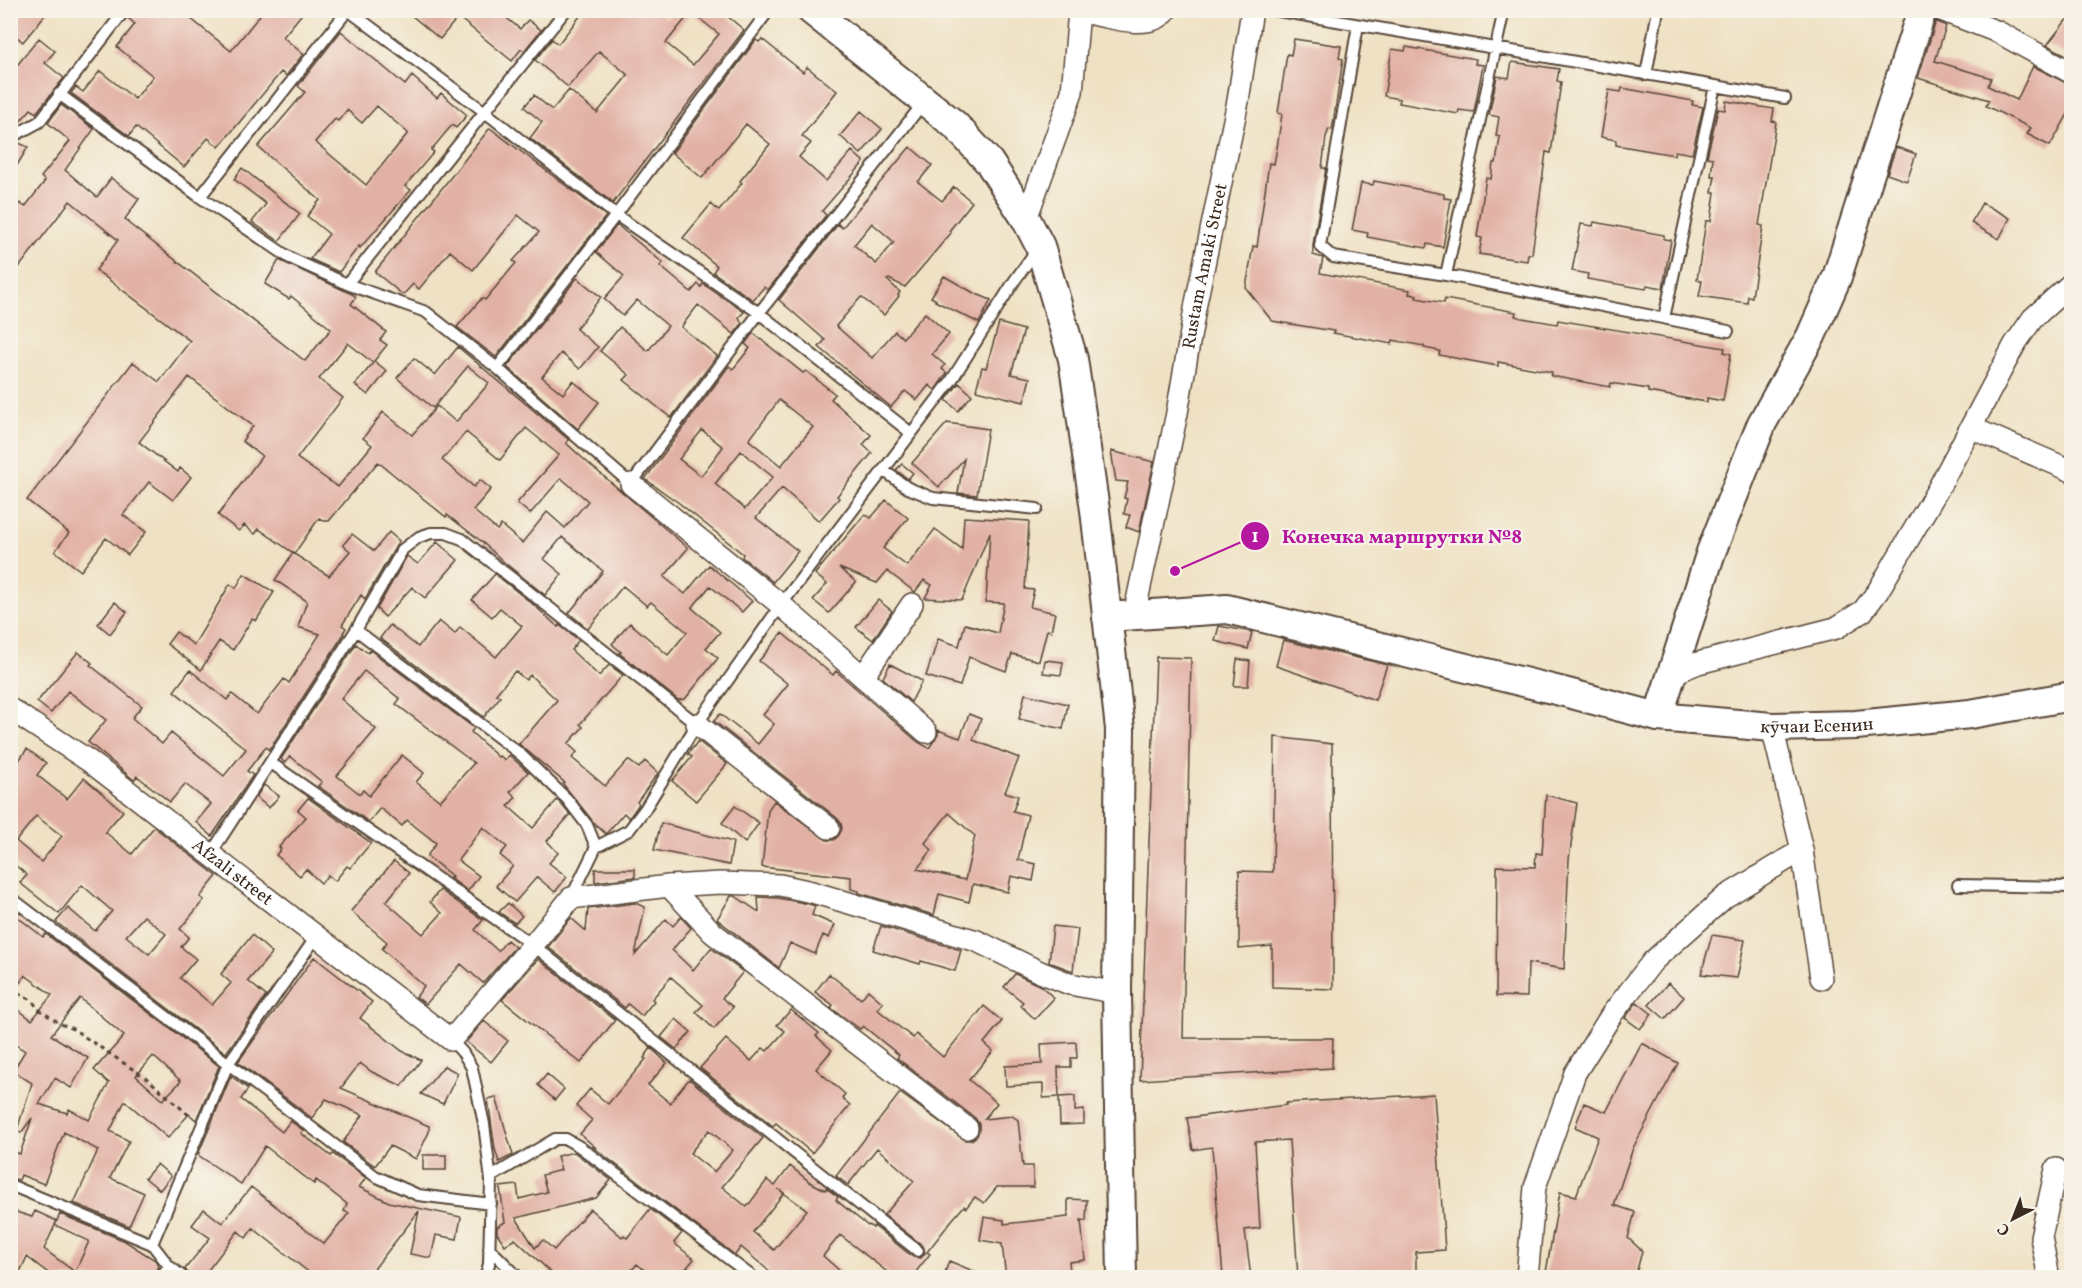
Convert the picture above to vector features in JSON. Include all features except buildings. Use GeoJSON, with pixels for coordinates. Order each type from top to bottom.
{"type":"FeatureCollection","features":[{"type":"Feature","properties":{"kind":"street"},"geometry":{"type":"LineString","coordinates":[[811,10],[955,125],[989,162],[1026,219],[1040,246],[1073,359],[1089,465],[1120,616],[1117,993],[1122,1278]]}},
{"type":"Feature","properties":{"kind":"street"},"geometry":{"type":"LineString","coordinates":[[1026,219],[1072,92],[1079,11],[1142,22],[1154,21],[1166,10]]}},
{"type":"Feature","properties":{"kind":"street","name":"Rustam Amaki Street"},"geometry":{"type":"LineString","coordinates":[[1120,616],[1152,520],[1177,413],[1198,292],[1239,101],[1252,10]]}},
{"type":"Feature","properties":{"kind":"street"},"geometry":{"type":"LineString","coordinates":[[1658,717],[1711,552],[1762,423],[1811,336],[1836,277],[1922,10]]}},
{"type":"Feature","properties":{"kind":"street"},"geometry":{"type":"LineString","coordinates":[[1941,10],[1998,32],[2072,73]]}},
{"type":"Feature","properties":{"kind":"street"},"geometry":{"type":"LineString","coordinates":[[1672,674],[1698,663],[1836,628],[1863,611],[1878,591],[1972,428],[2015,344],[2033,318],[2072,283]]}},
{"type":"Feature","properties":{"kind":"street"},"geometry":{"type":"LineString","coordinates":[[1972,428],[2072,471]]}},
{"type":"Feature","properties":{"kind":"street"},"geometry":{"type":"LineString","coordinates":[[631,484],[781,605],[926,732]]}},
{"type":"Feature","properties":{"kind":"street"},"geometry":{"type":"LineString","coordinates":[[863,677],[912,604]]}},
{"type":"Feature","properties":{"kind":"street","name":"кӯчаи Есенин"},"geometry":{"type":"LineString","coordinates":[[1120,616],[1227,609],[1658,717],[1772,727],[1856,725],[1958,715],[2072,696]]}},
{"type":"Feature","properties":{"kind":"street","name":"Afzali street"},"geometry":{"type":"LineString","coordinates":[[10,709],[89,760],[451,1040]]}},
{"type":"Feature","properties":{"kind":"street"},"geometry":{"type":"LineString","coordinates":[[696,724],[829,828]]}},
{"type":"Feature","properties":{"kind":"street"},"geometry":{"type":"LineString","coordinates":[[1772,727],[1802,850],[1821,978]]}},
{"type":"Feature","properties":{"kind":"street"},"geometry":{"type":"LineString","coordinates":[[1527,1278],[1535,1187],[1575,1073],[1612,1014],[1653,961],[1725,897],[1802,850]]}},
{"type":"Feature","properties":{"kind":"street"},"geometry":{"type":"LineString","coordinates":[[451,1040],[533,945],[570,898],[669,886],[720,883],[780,885],[812,892],[977,942],[1070,984],[1117,993]]}},
{"type":"Feature","properties":{"kind":"street"},"geometry":{"type":"LineString","coordinates":[[669,886],[713,933],[967,1128]]}},
{"type":"Feature","properties":{"kind":"street"},"geometry":{"type":"LineString","coordinates":[[2049,1278],[2041,1237],[2056,1169]]}},
{"type":"Feature","properties":{"kind":"lane"},"geometry":{"type":"LineString","coordinates":[[10,130],[17,134],[39,122],[125,10]]}},
{"type":"Feature","properties":{"kind":"lane"},"geometry":{"type":"LineString","coordinates":[[347,284],[566,10]]}},
{"type":"Feature","properties":{"kind":"lane"},"geometry":{"type":"LineString","coordinates":[[497,368],[769,10]]}},
{"type":"Feature","properties":{"kind":"lane"},"geometry":{"type":"LineString","coordinates":[[1273,10],[1785,98]]}},
{"type":"Feature","properties":{"kind":"lane"},"geometry":{"type":"LineString","coordinates":[[1446,275],[1504,10]]}},
{"type":"Feature","properties":{"kind":"lane"},"geometry":{"type":"LineString","coordinates":[[1646,75],[1658,10]]}},
{"type":"Feature","properties":{"kind":"lane"},"geometry":{"type":"LineString","coordinates":[[200,197],[348,11],[485,112],[616,214],[759,313],[911,433]]}},
{"type":"Feature","properties":{"kind":"lane"},"geometry":{"type":"LineString","coordinates":[[1358,25],[1320,246],[1333,257],[1446,275],[1728,331]]}},
{"type":"Feature","properties":{"kind":"lane"},"geometry":{"type":"LineString","coordinates":[[1664,318],[1715,86]]}},
{"type":"Feature","properties":{"kind":"lane"},"geometry":{"type":"LineString","coordinates":[[59,94],[200,197],[290,258],[347,284],[426,312],[497,368],[631,484],[759,313],[925,100]]}},
{"type":"Feature","properties":{"kind":"lane"},"geometry":{"type":"LineString","coordinates":[[570,898],[596,847],[629,831],[645,809],[696,724],[781,605],[951,381],[1015,280],[1040,246]]}},
{"type":"Feature","properties":{"kind":"lane"},"geometry":{"type":"LineString","coordinates":[[883,470],[900,484],[933,498],[1037,509]]}},
{"type":"Feature","properties":{"kind":"lane"},"geometry":{"type":"LineString","coordinates":[[210,855],[356,630],[403,549],[419,537],[431,533],[446,533],[462,539],[696,724]]}},
{"type":"Feature","properties":{"kind":"lane"},"geometry":{"type":"LineString","coordinates":[[356,630],[519,753],[567,799],[587,825],[596,847]]}},
{"type":"Feature","properties":{"kind":"lane"},"geometry":{"type":"LineString","coordinates":[[271,763],[533,945],[918,1251]]}},
{"type":"Feature","properties":{"kind":"lane"},"geometry":{"type":"LineString","coordinates":[[1958,885],[2072,887]]}},
{"type":"Feature","properties":{"kind":"lane"},"geometry":{"type":"LineString","coordinates":[[10,897],[375,1176],[418,1195],[491,1204]]}},
{"type":"Feature","properties":{"kind":"lane"},"geometry":{"type":"LineString","coordinates":[[152,1244],[228,1064],[316,937]]}},
{"type":"Feature","properties":{"kind":"lane"},"geometry":{"type":"LineString","coordinates":[[451,1040],[463,1053],[472,1068],[484,1124],[491,1176],[489,1264],[485,1278]]}},
{"type":"Feature","properties":{"kind":"lane"},"geometry":{"type":"LineString","coordinates":[[491,1176],[555,1139],[566,1139],[580,1147],[754,1278]]}},
{"type":"Feature","properties":{"kind":"lane"},"geometry":{"type":"LineString","coordinates":[[10,1185],[152,1244],[169,1266],[184,1278]]}},
{"type":"Feature","properties":{"kind":"lane"},"geometry":{"type":"LineString","coordinates":[[489,1248],[519,1278]]}},
{"type":"Feature","properties":{"kind":"lane"},"geometry":{"type":"LineString","coordinates":[[160,1278],[169,1266]]}},
{"type":"Feature","properties":{"kind":"path"},"geometry":{"type":"LineString","coordinates":[[10,989],[32,1000],[38,1009],[73,1029],[149,1080],[202,1128]]}},
{"type":"Feature","properties":{"kind":"place","name":"Конечка маршрутки №8"},"geometry":{"type":"Point","coordinates":[1175,571]}}]}
